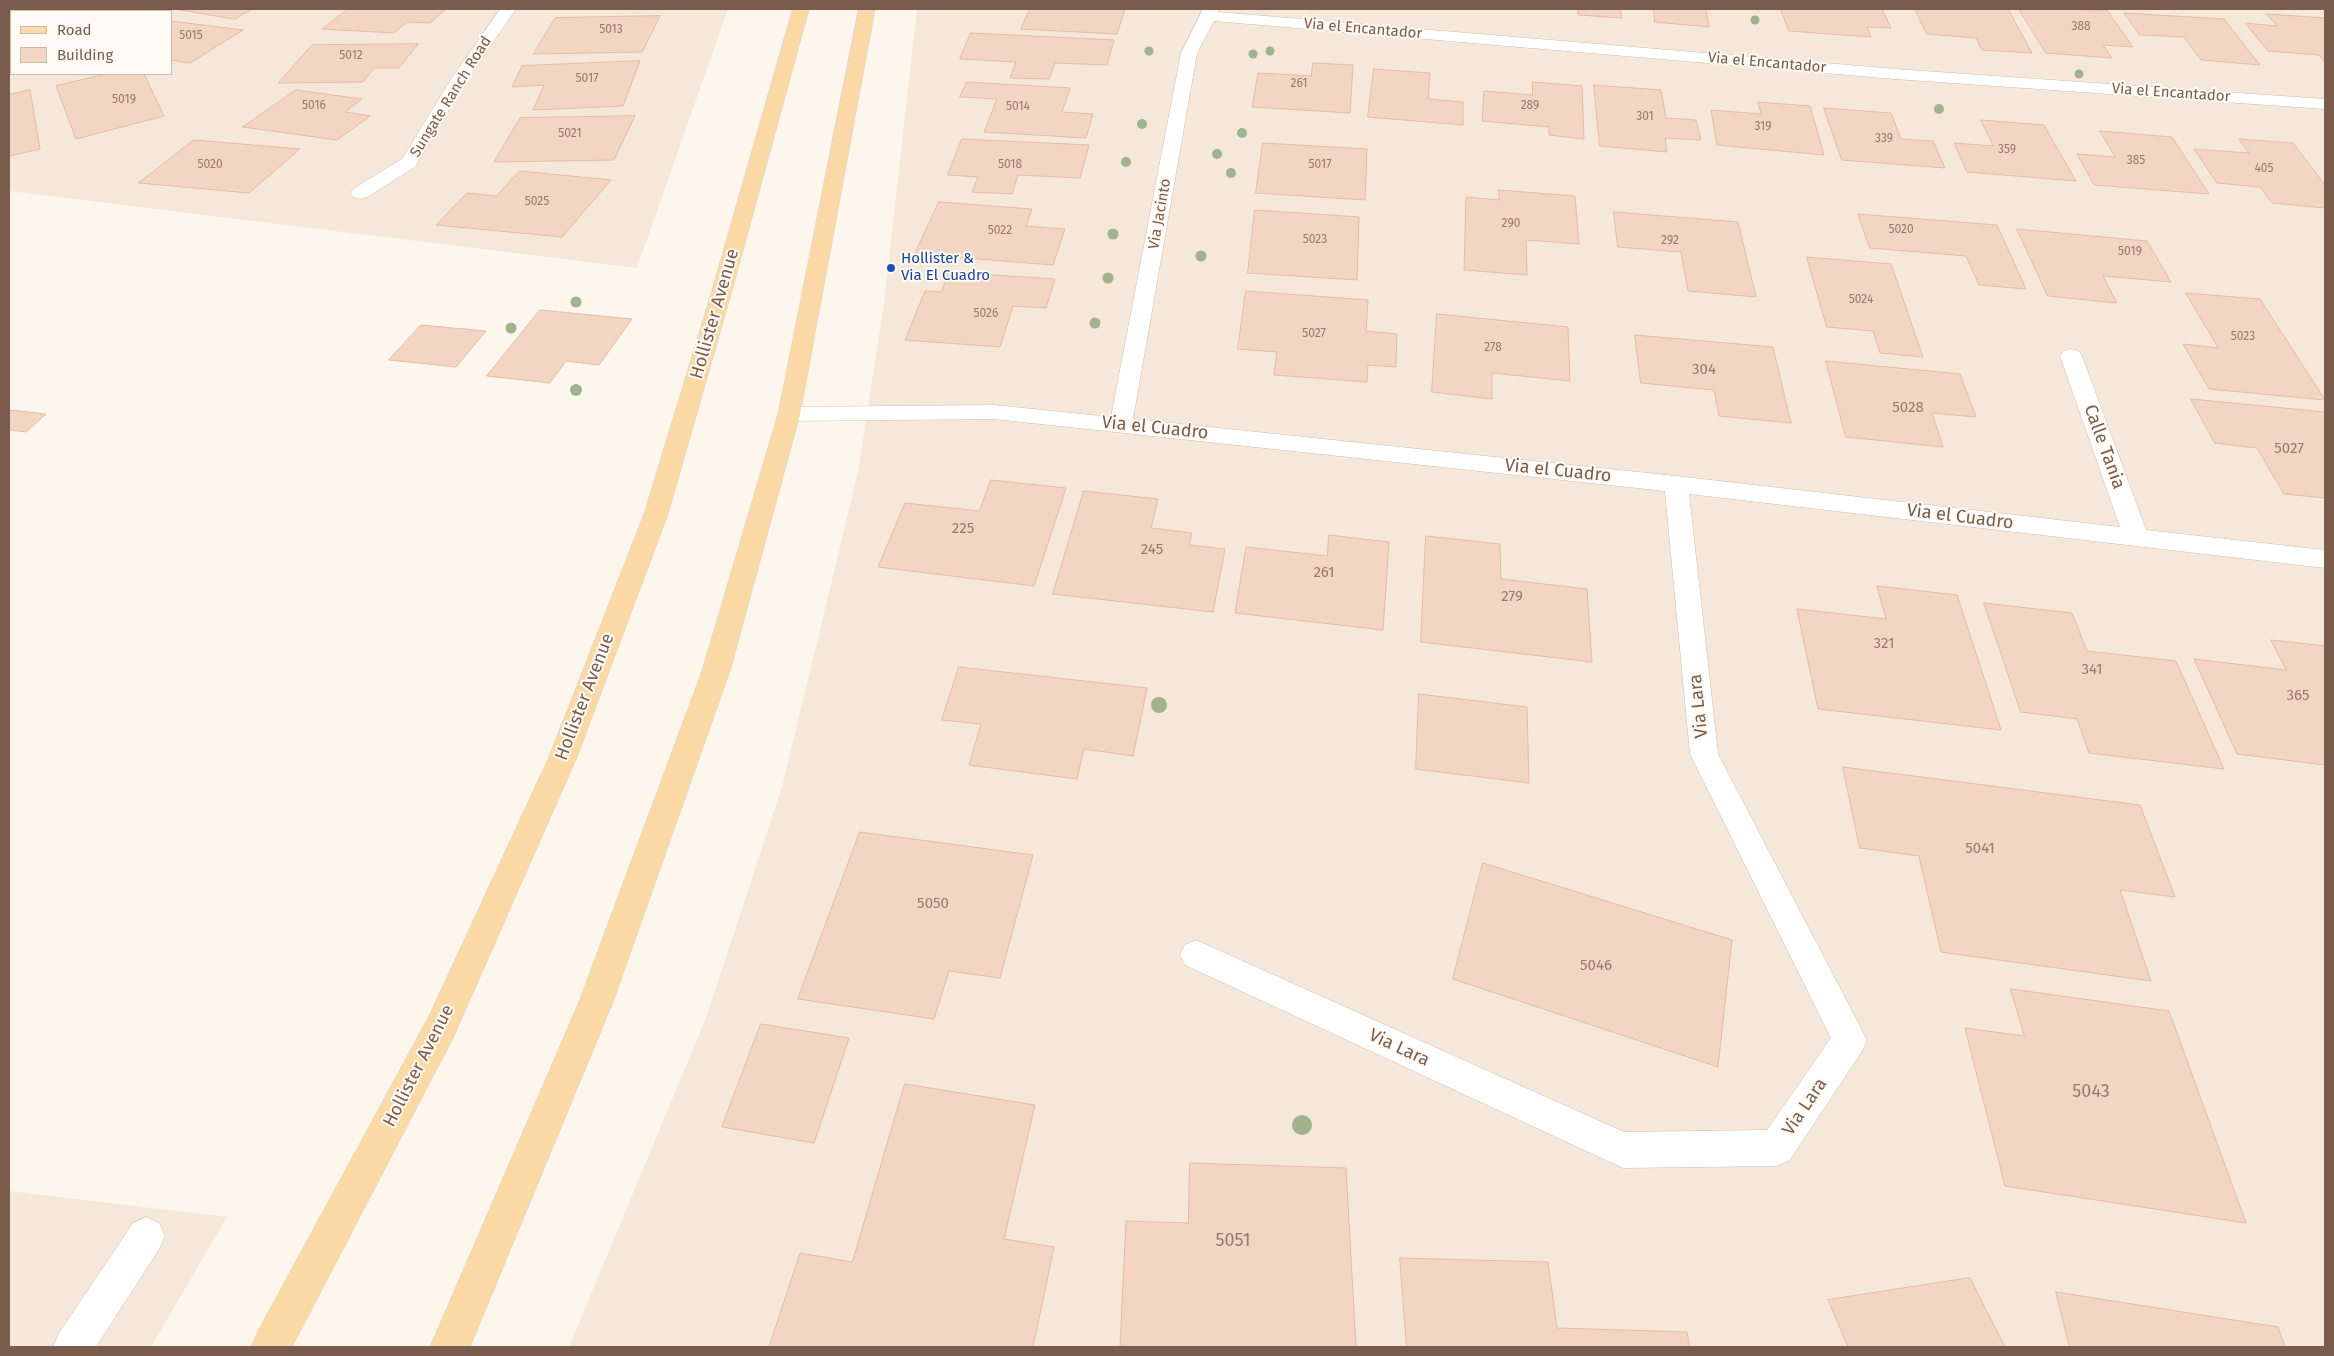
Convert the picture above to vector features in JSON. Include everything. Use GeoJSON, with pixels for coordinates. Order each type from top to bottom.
{"type":"FeatureCollection","features":[{"type":"Feature","properties":{"kind":"main road","name":"Hollister Avenue"},"geometry":{"type":"LineString","coordinates":[[271,1347],[441,1027],[563,757],[656,514],[721,294],[801,9]]}},
{"type":"Feature","properties":{"kind":"main road"},"geometry":{"type":"LineString","coordinates":[[450,1347],[596,1002],[716,671],[789,414],[867,9]]}},
{"type":"Feature","properties":{"kind":"street","name":"Sungate Ranch Road"},"geometry":{"type":"LineString","coordinates":[[360,193],[409,163],[458,81],[508,9]]}},
{"type":"Feature","properties":{"kind":"street","name":"Via el Encantador"},"geometry":{"type":"LineString","coordinates":[[1210,12],[1895,74],[2325,104]]}},
{"type":"Feature","properties":{"kind":"street","name":"Via Jacinto"},"geometry":{"type":"LineString","coordinates":[[1121,424],[1189,53],[1210,12]]}},
{"type":"Feature","properties":{"kind":"street","name":"Calle Tania"},"geometry":{"type":"LineString","coordinates":[[2072,356],[2137,538]]}},
{"type":"Feature","properties":{"kind":"street","name":"Via el Cuadro"},"geometry":{"type":"LineString","coordinates":[[789,414],[994,412],[1676,484],[2325,559]]}},
{"type":"Feature","properties":{"kind":"street","name":"Via Lara"},"geometry":{"type":"LineString","coordinates":[[1196,955],[1623,1150],[1776,1148],[1850,1040],[1785,916],[1704,754],[1676,484]]}},
{"type":"Feature","properties":{"kind":"street"},"geometry":{"type":"LineString","coordinates":[[73,1347],[146,1236]]}},
{"type":"Feature","properties":{"kind":"shaded area"},"geometry":{"type":"Polygon","coordinates":[[[9,9],[728,9],[637,268],[9,191],[9,9]]]}},
{"type":"Feature","properties":{"kind":"shaded area"},"geometry":{"type":"Polygon","coordinates":[[[917,9],[2325,9],[2325,1347],[569,1347],[706,1018],[782,787],[858,472],[884,303],[917,9]]]}},
{"type":"Feature","properties":{"kind":"shaded area"},"geometry":{"type":"Polygon","coordinates":[[[9,1191],[227,1217],[151,1347],[9,1347],[9,1191]]]}},
{"type":"Feature","properties":{"kind":"building"},"geometry":{"type":"Polygon","coordinates":[[[175,9],[252,9],[235,19],[175,9]]]}},
{"type":"Feature","properties":{"kind":"building"},"geometry":{"type":"Polygon","coordinates":[[[348,9],[446,9],[430,23],[407,22],[394,33],[323,29],[348,9]]]}},
{"type":"Feature","properties":{"kind":"building"},"geometry":{"type":"Polygon","coordinates":[[[1030,9],[1125,9],[1117,34],[1021,29],[1030,9]]]}},
{"type":"Feature","properties":{"kind":"building"},"geometry":{"type":"Polygon","coordinates":[[[1578,9],[1620,9],[1622,18],[1579,15],[1578,9]]]}},
{"type":"Feature","properties":{"kind":"building"},"geometry":{"type":"Polygon","coordinates":[[[1654,9],[1706,9],[1709,27],[1655,22],[1654,9]]]}},
{"type":"Feature","properties":{"kind":"building"},"geometry":{"type":"Polygon","coordinates":[[[1781,9],[1882,9],[1891,28],[1867,27],[1871,37],[1789,31],[1781,9]]]}},
{"type":"Feature","properties":{"kind":"building"},"geometry":{"type":"Polygon","coordinates":[[[1915,9],[2008,9],[2032,53],[1982,50],[1976,38],[1927,34],[1915,9]]]}},
{"type":"Feature","properties":{"kind":"building"},"geometry":{"type":"Polygon","coordinates":[[[2019,9],[2107,10],[2133,47],[2103,45],[2112,58],[2046,53],[2019,9]]]}},
{"type":"Feature","properties":{"kind":"building"},"geometry":{"type":"Polygon","coordinates":[[[2124,13],[2224,19],[2260,65],[2201,60],[2184,37],[2140,35],[2124,13]]]}},
{"type":"Feature","properties":{"kind":"building"},"geometry":{"type":"Polygon","coordinates":[[[2267,14],[2325,18],[2325,62],[2319,55],[2268,51],[2245,23],[2277,26],[2267,14]]]}},
{"type":"Feature","properties":{"kind":"building"},"geometry":{"type":"Polygon","coordinates":[[[660,16],[642,52],[533,54],[555,18],[660,16]]]}},
{"type":"Feature","properties":{"kind":"building"},"geometry":{"type":"Polygon","coordinates":[[[172,21],[243,30],[190,63],[172,60],[172,21]]]}},
{"type":"Feature","properties":{"kind":"building"},"geometry":{"type":"Polygon","coordinates":[[[971,33],[1114,40],[1107,65],[1055,63],[1049,79],[1010,78],[1016,62],[960,59],[971,33]]]}},
{"type":"Feature","properties":{"kind":"building"},"geometry":{"type":"Polygon","coordinates":[[[418,44],[399,68],[374,68],[363,82],[278,83],[312,45],[418,44]]]}},
{"type":"Feature","properties":{"kind":"building"},"geometry":{"type":"Polygon","coordinates":[[[640,61],[623,106],[533,110],[544,85],[512,87],[522,66],[640,61]]]}},
{"type":"Feature","properties":{"kind":"building"},"geometry":{"type":"Polygon","coordinates":[[[1313,63],[1353,65],[1350,113],[1252,107],[1258,73],[1311,76],[1313,63]]]}},
{"type":"Feature","properties":{"kind":"building"},"geometry":{"type":"Polygon","coordinates":[[[1374,69],[1430,73],[1428,99],[1463,102],[1463,125],[1368,117],[1374,69]]]}},
{"type":"Feature","properties":{"kind":"building"},"geometry":{"type":"Polygon","coordinates":[[[103,75],[144,75],[164,116],[76,139],[56,86],[103,75]]]}},
{"type":"Feature","properties":{"kind":"building"},"geometry":{"type":"Polygon","coordinates":[[[967,82],[1070,88],[1062,112],[1093,114],[1086,138],[984,132],[997,99],[960,97],[967,82]]]}},
{"type":"Feature","properties":{"kind":"building"},"geometry":{"type":"Polygon","coordinates":[[[1533,82],[1582,86],[1584,139],[1549,135],[1549,127],[1482,121],[1484,91],[1532,95],[1533,82]]]}},
{"type":"Feature","properties":{"kind":"building"},"geometry":{"type":"Polygon","coordinates":[[[1594,85],[1661,90],[1666,118],[1696,120],[1701,140],[1665,138],[1667,152],[1600,146],[1594,85]]]}},
{"type":"Feature","properties":{"kind":"building"},"geometry":{"type":"Polygon","coordinates":[[[30,90],[40,149],[9,156],[9,95],[30,90]]]}},
{"type":"Feature","properties":{"kind":"building"},"geometry":{"type":"Polygon","coordinates":[[[296,90],[362,99],[345,112],[370,116],[337,140],[243,127],[296,90]]]}},
{"type":"Feature","properties":{"kind":"building"},"geometry":{"type":"Polygon","coordinates":[[[1758,102],[1810,106],[1824,155],[1717,145],[1711,110],[1761,114],[1758,102]]]}},
{"type":"Feature","properties":{"kind":"building"},"geometry":{"type":"Polygon","coordinates":[[[1824,108],[1891,113],[1901,139],[1933,141],[1945,168],[1842,160],[1824,108]]]}},
{"type":"Feature","properties":{"kind":"building"},"geometry":{"type":"Polygon","coordinates":[[[635,116],[614,160],[494,162],[520,118],[635,116]]]}},
{"type":"Feature","properties":{"kind":"building"},"geometry":{"type":"Polygon","coordinates":[[[1981,120],[2044,125],[2076,181],[1967,172],[1954,143],[1993,146],[1981,120]]]}},
{"type":"Feature","properties":{"kind":"building"},"geometry":{"type":"Polygon","coordinates":[[[2100,131],[2172,137],[2209,194],[2094,185],[2077,154],[2115,157],[2100,131]]]}},
{"type":"Feature","properties":{"kind":"building"},"geometry":{"type":"Polygon","coordinates":[[[962,139],[1089,145],[1080,178],[1018,175],[1012,194],[972,192],[978,177],[948,175],[962,139]]]}},
{"type":"Feature","properties":{"kind":"building"},"geometry":{"type":"Polygon","coordinates":[[[2239,139],[2293,143],[2325,185],[2325,208],[2272,203],[2260,187],[2217,183],[2194,149],[2249,153],[2239,139]]]}},
{"type":"Feature","properties":{"kind":"building"},"geometry":{"type":"Polygon","coordinates":[[[194,140],[300,149],[249,193],[139,183],[194,140]]]}},
{"type":"Feature","properties":{"kind":"building"},"geometry":{"type":"Polygon","coordinates":[[[1263,143],[1367,149],[1365,200],[1256,193],[1263,143]]]}},
{"type":"Feature","properties":{"kind":"building"},"geometry":{"type":"Polygon","coordinates":[[[520,171],[611,180],[562,237],[436,225],[467,193],[496,196],[520,171]]]}},
{"type":"Feature","properties":{"kind":"building"},"geometry":{"type":"Polygon","coordinates":[[[1499,190],[1575,196],[1579,244],[1526,240],[1527,275],[1464,270],[1466,197],[1499,200],[1499,190]]]}},
{"type":"Feature","properties":{"kind":"building"},"geometry":{"type":"Polygon","coordinates":[[[939,202],[1032,209],[1026,226],[1065,229],[1053,265],[915,254],[939,202]]]}},
{"type":"Feature","properties":{"kind":"building"},"geometry":{"type":"Polygon","coordinates":[[[1255,210],[1359,217],[1357,280],[1248,273],[1255,210]]]}},
{"type":"Feature","properties":{"kind":"building"},"geometry":{"type":"Polygon","coordinates":[[[1614,212],[1738,222],[1756,297],[1688,291],[1681,252],[1618,247],[1614,212]]]}},
{"type":"Feature","properties":{"kind":"building"},"geometry":{"type":"Polygon","coordinates":[[[1858,214],[1997,225],[2026,289],[1979,285],[1966,256],[1870,248],[1858,214]]]}},
{"type":"Feature","properties":{"kind":"building"},"geometry":{"type":"Polygon","coordinates":[[[2017,229],[2147,241],[2171,282],[2103,276],[2117,303],[2048,296],[2017,229]]]}},
{"type":"Feature","properties":{"kind":"building"},"geometry":{"type":"Polygon","coordinates":[[[1807,257],[1891,264],[1923,357],[1880,353],[1873,331],[1827,327],[1807,257]]]}},
{"type":"Feature","properties":{"kind":"building"},"geometry":{"type":"Polygon","coordinates":[[[949,272],[1055,279],[1046,308],[1013,306],[1000,347],[905,340],[925,291],[941,292],[949,272]]]}},
{"type":"Feature","properties":{"kind":"building"},"geometry":{"type":"Polygon","coordinates":[[[1246,291],[1368,300],[1366,331],[1397,334],[1396,367],[1368,365],[1367,382],[1274,375],[1277,352],[1238,349],[1246,291]]]}},
{"type":"Feature","properties":{"kind":"building"},"geometry":{"type":"Polygon","coordinates":[[[2186,293],[2260,299],[2325,400],[2209,389],[2183,344],[2218,348],[2186,293]]]}},
{"type":"Feature","properties":{"kind":"building"},"geometry":{"type":"Polygon","coordinates":[[[540,310],[632,319],[599,365],[566,361],[550,383],[487,376],[540,310]]]}},
{"type":"Feature","properties":{"kind":"building"},"geometry":{"type":"Polygon","coordinates":[[[1437,314],[1568,327],[1570,381],[1492,373],[1492,399],[1432,392],[1437,314]]]}},
{"type":"Feature","properties":{"kind":"building"},"geometry":{"type":"Polygon","coordinates":[[[421,325],[486,331],[456,367],[389,360],[421,325]]]}},
{"type":"Feature","properties":{"kind":"building"},"geometry":{"type":"Polygon","coordinates":[[[1635,335],[1773,347],[1791,423],[1719,416],[1714,390],[1641,383],[1635,335]]]}},
{"type":"Feature","properties":{"kind":"building"},"geometry":{"type":"Polygon","coordinates":[[[1826,361],[1960,374],[1976,417],[1932,413],[1943,447],[1846,437],[1826,361]]]}},
{"type":"Feature","properties":{"kind":"building"},"geometry":{"type":"Polygon","coordinates":[[[2191,399],[2325,412],[2325,498],[2284,494],[2257,448],[2215,443],[2191,399]]]}},
{"type":"Feature","properties":{"kind":"building"},"geometry":{"type":"Polygon","coordinates":[[[9,410],[46,414],[26,432],[9,430],[9,410]]]}},
{"type":"Feature","properties":{"kind":"building"},"geometry":{"type":"Polygon","coordinates":[[[991,480],[1066,488],[1034,586],[878,567],[905,503],[979,511],[991,480]]]}},
{"type":"Feature","properties":{"kind":"building"},"geometry":{"type":"Polygon","coordinates":[[[1084,491],[1158,499],[1151,528],[1192,533],[1189,545],[1225,549],[1213,612],[1053,594],[1084,491]]]}},
{"type":"Feature","properties":{"kind":"building"},"geometry":{"type":"Polygon","coordinates":[[[1329,535],[1389,542],[1383,630],[1235,613],[1246,547],[1327,556],[1329,535]]]}},
{"type":"Feature","properties":{"kind":"building"},"geometry":{"type":"Polygon","coordinates":[[[1426,536],[1500,544],[1501,579],[1587,589],[1592,662],[1421,642],[1426,536]]]}},
{"type":"Feature","properties":{"kind":"building"},"geometry":{"type":"Polygon","coordinates":[[[1877,586],[1957,595],[2001,730],[1818,709],[1797,609],[1886,619],[1877,586]]]}},
{"type":"Feature","properties":{"kind":"building"},"geometry":{"type":"Polygon","coordinates":[[[1984,603],[2072,613],[2087,651],[2176,661],[2224,769],[2089,753],[2077,719],[2021,712],[1984,603]]]}},
{"type":"Feature","properties":{"kind":"building"},"geometry":{"type":"Polygon","coordinates":[[[2271,640],[2325,646],[2325,765],[2237,754],[2194,659],[2286,670],[2271,640]]]}},
{"type":"Feature","properties":{"kind":"building"},"geometry":{"type":"Polygon","coordinates":[[[959,667],[1147,688],[1133,756],[1084,749],[1077,779],[969,765],[981,724],[942,720],[959,667]]]}},
{"type":"Feature","properties":{"kind":"building"},"geometry":{"type":"Polygon","coordinates":[[[1419,694],[1527,707],[1529,783],[1416,769],[1419,694]]]}},
{"type":"Feature","properties":{"kind":"building"},"geometry":{"type":"Polygon","coordinates":[[[1843,767],[2140,805],[2175,897],[2120,890],[2151,981],[1941,952],[1919,856],[1860,848],[1843,767]]]}},
{"type":"Feature","properties":{"kind":"building"},"geometry":{"type":"Polygon","coordinates":[[[860,832],[1033,855],[1000,978],[949,971],[934,1019],[798,999],[860,832]]]}},
{"type":"Feature","properties":{"kind":"building"},"geometry":{"type":"Polygon","coordinates":[[[1483,863],[1732,940],[1718,1067],[1453,979],[1483,863]]]}},
{"type":"Feature","properties":{"kind":"building"},"geometry":{"type":"Polygon","coordinates":[[[2011,989],[2169,1011],[2246,1223],[2005,1186],[1965,1028],[2024,1036],[2011,989]]]}},
{"type":"Feature","properties":{"kind":"building"},"geometry":{"type":"Polygon","coordinates":[[[761,1024],[849,1038],[814,1143],[722,1127],[761,1024]]]}},
{"type":"Feature","properties":{"kind":"building"},"geometry":{"type":"Polygon","coordinates":[[[905,1084],[1035,1105],[1004,1239],[1054,1247],[1033,1347],[769,1347],[800,1253],[852,1262],[905,1084]]]}},
{"type":"Feature","properties":{"kind":"building"},"geometry":{"type":"Polygon","coordinates":[[[1190,1163],[1346,1168],[1356,1347],[1120,1347],[1126,1221],[1188,1223],[1190,1163]]]}},
{"type":"Feature","properties":{"kind":"building"},"geometry":{"type":"Polygon","coordinates":[[[1400,1258],[1548,1262],[1557,1328],[1687,1332],[1690,1347],[1407,1347],[1400,1258]]]}},
{"type":"Feature","properties":{"kind":"building"},"geometry":{"type":"Polygon","coordinates":[[[1970,1278],[2005,1347],[1848,1347],[1828,1300],[1970,1278]]]}},
{"type":"Feature","properties":{"kind":"building"},"geometry":{"type":"Polygon","coordinates":[[[2056,1292],[2278,1327],[2285,1347],[2070,1347],[2056,1292]]]}},
{"type":"Feature","properties":{"kind":"place","name":"Hollister & Via El Cuadro"},"geometry":{"type":"Point","coordinates":[891,268]}}]}
